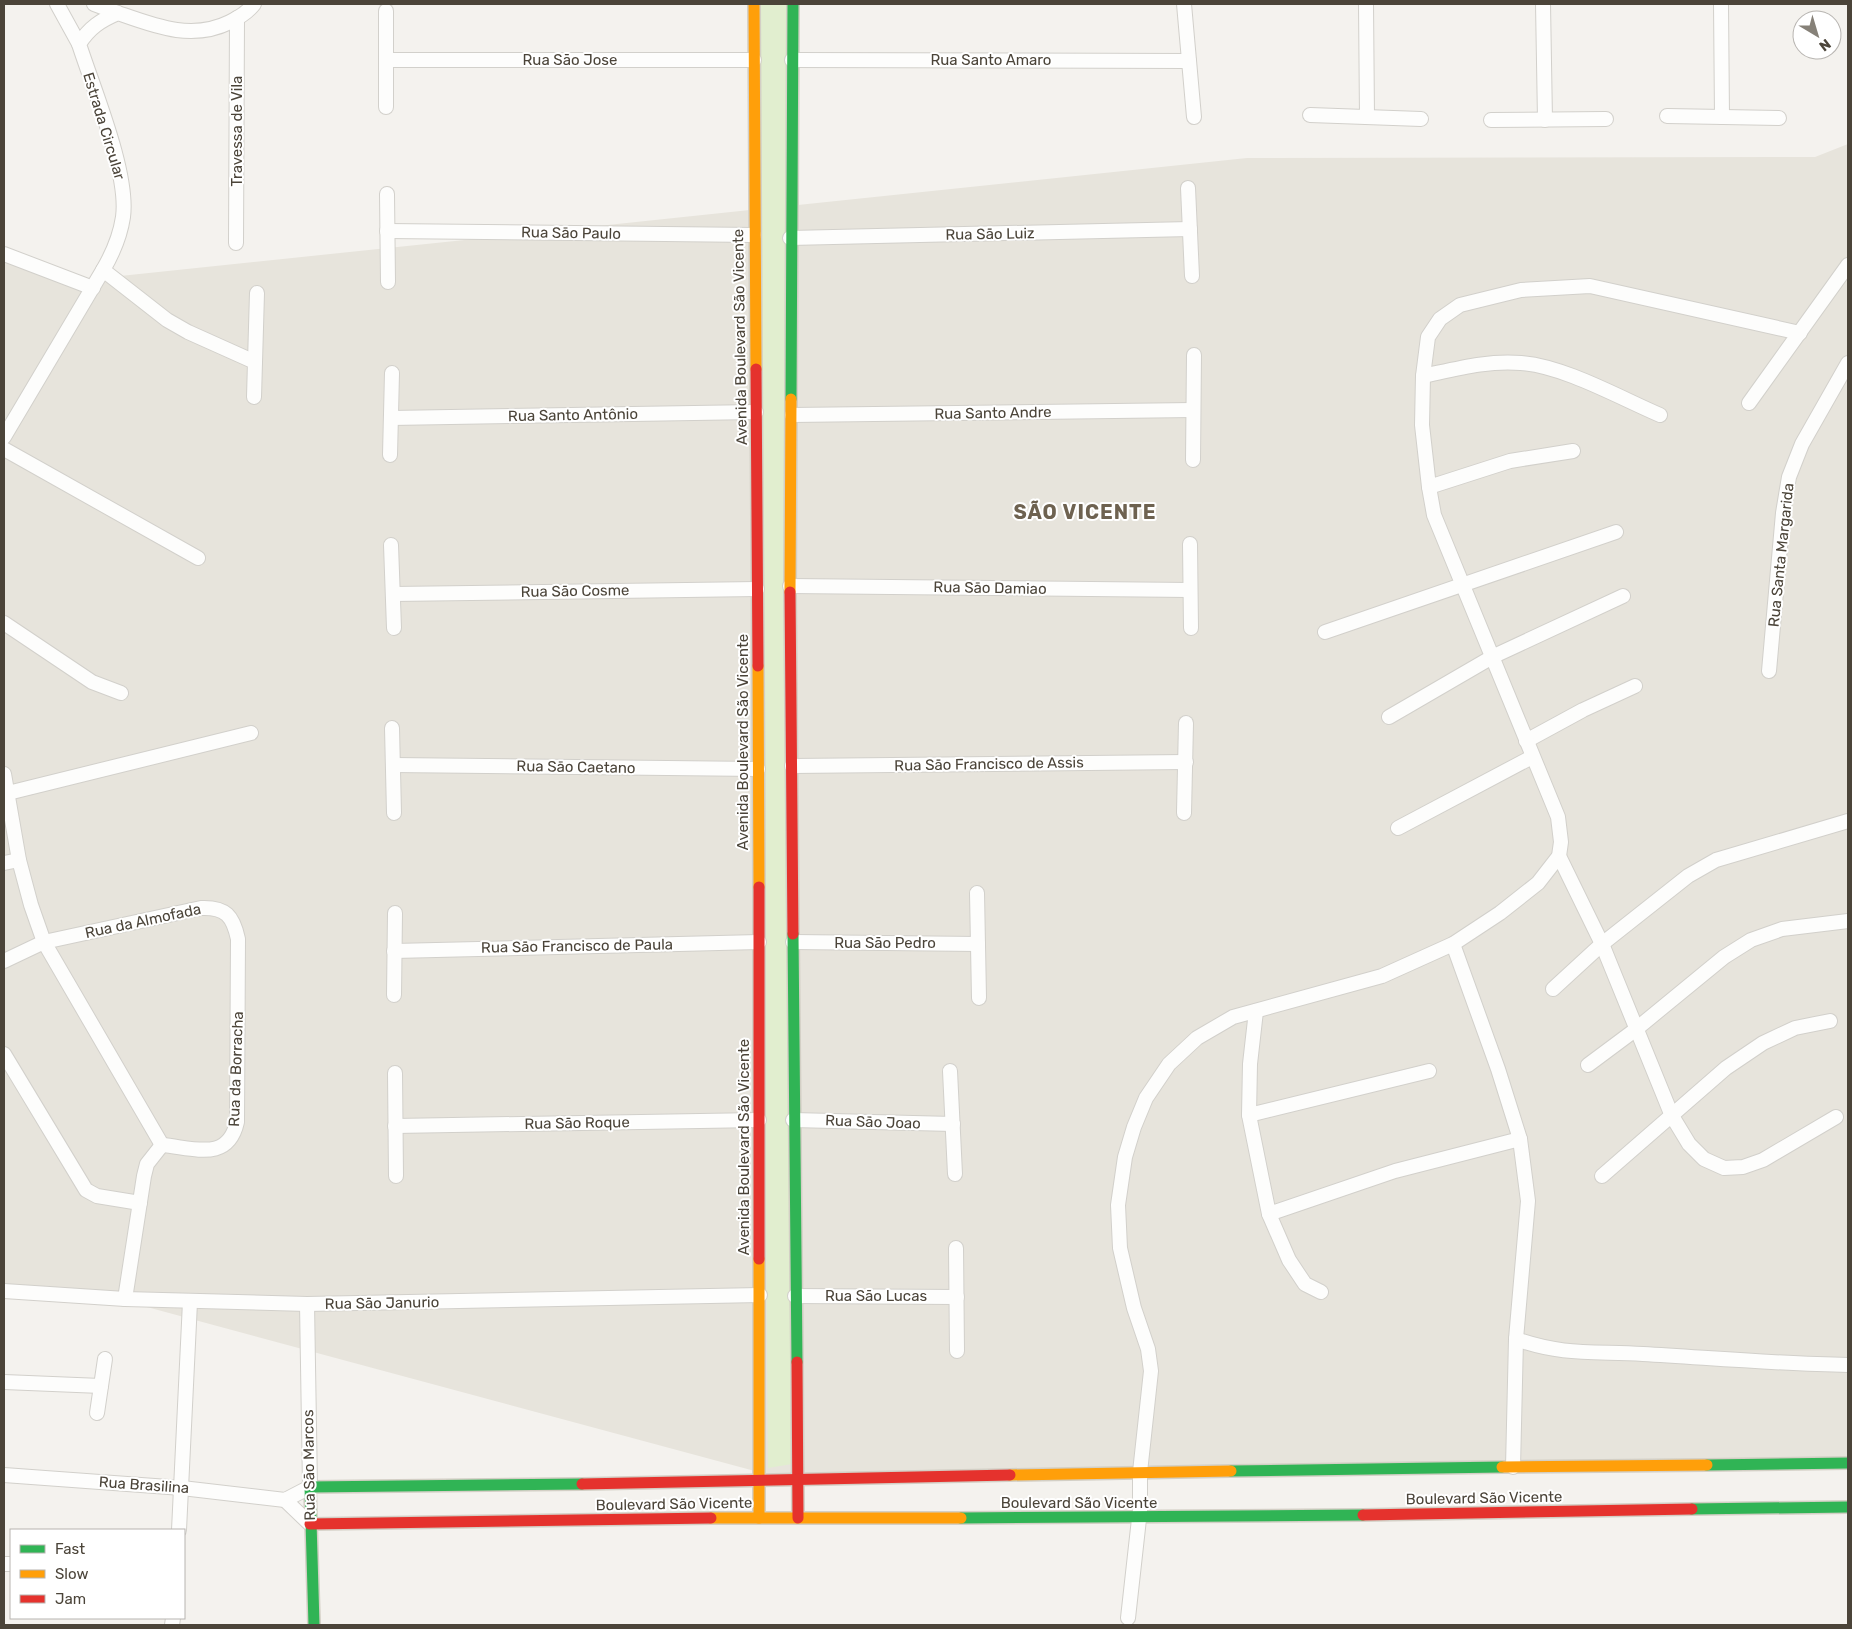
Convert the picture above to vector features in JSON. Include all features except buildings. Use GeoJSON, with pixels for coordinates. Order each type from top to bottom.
{"type":"FeatureCollection","features":[{"type":"Feature","properties":{"kind":"street","name":"Estrada Circular"},"geometry":{"type":"LineString","coordinates":[[4,437],[117,245],[123,216],[122,188],[116,157],[79,44],[57,4]]}},
{"type":"Feature","properties":{"kind":"street"},"geometry":{"type":"LineString","coordinates":[[94,4],[157,27],[190,32],[223,26],[237,18],[254,4]]}},
{"type":"Feature","properties":{"kind":"street","name":"Avenida Boulevard São Vicente"},"geometry":{"type":"LineString","coordinates":[[754,4],[760,1295],[760,1479],[758,1518]]}},
{"type":"Feature","properties":{"kind":"street"},"geometry":{"type":"LineString","coordinates":[[793,4],[790,238],[792,416],[790,586],[794,1296],[798,1518]]}},
{"type":"Feature","properties":{"kind":"street"},"geometry":{"type":"LineString","coordinates":[[1184,4],[1194,118]]}},
{"type":"Feature","properties":{"kind":"street"},"geometry":{"type":"LineString","coordinates":[[1366,4],[1367,117]]}},
{"type":"Feature","properties":{"kind":"street"},"geometry":{"type":"LineString","coordinates":[[1543,4],[1545,120]]}},
{"type":"Feature","properties":{"kind":"street"},"geometry":{"type":"LineString","coordinates":[[1721,4],[1722,117]]}},
{"type":"Feature","properties":{"kind":"street"},"geometry":{"type":"LineString","coordinates":[[386,11],[386,106]]}},
{"type":"Feature","properties":{"kind":"street"},"geometry":{"type":"LineString","coordinates":[[79,44],[86,33],[101,19],[118,13]]}},
{"type":"Feature","properties":{"kind":"street","name":"Travessa de Vila"},"geometry":{"type":"LineString","coordinates":[[236,243],[237,18]]}},
{"type":"Feature","properties":{"kind":"street","name":"Rua Sāo Jose"},"geometry":{"type":"LineString","coordinates":[[386,60],[754,60]]}},
{"type":"Feature","properties":{"kind":"street","name":"Rua Santo Amaro"},"geometry":{"type":"LineString","coordinates":[[792,60],[1189,61]]}},
{"type":"Feature","properties":{"kind":"street"},"geometry":{"type":"LineString","coordinates":[[1310,115],[1421,119]]}},
{"type":"Feature","properties":{"kind":"street"},"geometry":{"type":"LineString","coordinates":[[1668,116],[1779,118]]}},
{"type":"Feature","properties":{"kind":"street"},"geometry":{"type":"LineString","coordinates":[[1491,120],[1606,119]]}},
{"type":"Feature","properties":{"kind":"street"},"geometry":{"type":"LineString","coordinates":[[1188,188],[1192,276]]}},
{"type":"Feature","properties":{"kind":"street"},"geometry":{"type":"LineString","coordinates":[[387,194],[388,282]]}},
{"type":"Feature","properties":{"kind":"street","name":"Rua Sāo Luiz"},"geometry":{"type":"LineString","coordinates":[[790,238],[1190,229]]}},
{"type":"Feature","properties":{"kind":"street","name":"Rua Sāo Paulo"},"geometry":{"type":"LineString","coordinates":[[387,231],[754,235]]}},
{"type":"Feature","properties":{"kind":"street"},"geometry":{"type":"LineString","coordinates":[[4,254],[93,288]]}},
{"type":"Feature","properties":{"kind":"street"},"geometry":{"type":"LineString","coordinates":[[1749,403],[1848,265]]}},
{"type":"Feature","properties":{"kind":"street"},"geometry":{"type":"LineString","coordinates":[[103,270],[168,320],[188,332],[255,362]]}},
{"type":"Feature","properties":{"kind":"street"},"geometry":{"type":"LineString","coordinates":[[1128,1618],[1139,1518],[1140,1472],[1151,1371],[1148,1349],[1134,1308],[1120,1248],[1118,1205],[1125,1157],[1134,1127],[1146,1098],[1169,1064],[1197,1038],[1226,1021],[1256,1010],[1382,976],[1453,944],[1500,913],[1538,883],[1559,856],[1562,842],[1558,817],[1532,757],[1494,656],[1434,515],[1428,487],[1422,425],[1423,376],[1428,337],[1440,319],[1460,305],[1521,290],[1590,286],[1800,333]]}},
{"type":"Feature","properties":{"kind":"street"},"geometry":{"type":"LineString","coordinates":[[254,397],[257,292]]}},
{"type":"Feature","properties":{"kind":"street"},"geometry":{"type":"LineString","coordinates":[[1193,460],[1194,354]]}},
{"type":"Feature","properties":{"kind":"street"},"geometry":{"type":"LineString","coordinates":[[1423,376],[1487,363],[1522,363],[1560,372],[1660,415]]}},
{"type":"Feature","properties":{"kind":"street","name":"Rua Santa Margarida"},"geometry":{"type":"LineString","coordinates":[[1770,671],[1783,513],[1789,476],[1802,444],[1848,363]]}},
{"type":"Feature","properties":{"kind":"street"},"geometry":{"type":"LineString","coordinates":[[390,455],[392,373]]}},
{"type":"Feature","properties":{"kind":"street","name":"Rua Santo Andre"},"geometry":{"type":"LineString","coordinates":[[792,416],[1193,410]]}},
{"type":"Feature","properties":{"kind":"street","name":"Rua Santo Antônio"},"geometry":{"type":"LineString","coordinates":[[391,418],[756,412]]}},
{"type":"Feature","properties":{"kind":"street"},"geometry":{"type":"LineString","coordinates":[[4,449],[198,558]]}},
{"type":"Feature","properties":{"kind":"street"},"geometry":{"type":"LineString","coordinates":[[1428,487],[1510,461],[1573,450]]}},
{"type":"Feature","properties":{"kind":"street"},"geometry":{"type":"LineString","coordinates":[[1324,632],[1616,532]]}},
{"type":"Feature","properties":{"kind":"street"},"geometry":{"type":"LineString","coordinates":[[1190,544],[1191,628]]}},
{"type":"Feature","properties":{"kind":"street"},"geometry":{"type":"LineString","coordinates":[[391,545],[394,628]]}},
{"type":"Feature","properties":{"kind":"street","name":"Rua Sāo Damiao"},"geometry":{"type":"LineString","coordinates":[[790,586],[1190,590]]}},
{"type":"Feature","properties":{"kind":"street","name":"Rua Sāo Cosme"},"geometry":{"type":"LineString","coordinates":[[393,594],[757,589]]}},
{"type":"Feature","properties":{"kind":"street"},"geometry":{"type":"LineString","coordinates":[[1389,717],[1494,656],[1623,596]]}},
{"type":"Feature","properties":{"kind":"street"},"geometry":{"type":"LineString","coordinates":[[4,622],[92,682],[121,692]]}},
{"type":"Feature","properties":{"kind":"street"},"geometry":{"type":"LineString","coordinates":[[1526,741],[1583,710],[1635,686]]}},
{"type":"Feature","properties":{"kind":"street"},"geometry":{"type":"LineString","coordinates":[[1184,812],[1186,723]]}},
{"type":"Feature","properties":{"kind":"street"},"geometry":{"type":"LineString","coordinates":[[392,728],[394,813]]}},
{"type":"Feature","properties":{"kind":"street"},"geometry":{"type":"LineString","coordinates":[[8,793],[251,733]]}},
{"type":"Feature","properties":{"kind":"street"},"geometry":{"type":"LineString","coordinates":[[1398,828],[1532,757]]}},
{"type":"Feature","properties":{"kind":"street","name":"Rua Sāo Francisco de Assis"},"geometry":{"type":"LineString","coordinates":[[792,766],[1186,762]]}},
{"type":"Feature","properties":{"kind":"street","name":"Rua Sāo Caetano"},"geometry":{"type":"LineString","coordinates":[[393,765],[758,769]]}},
{"type":"Feature","properties":{"kind":"street"},"geometry":{"type":"LineString","coordinates":[[4,774],[19,860],[31,905],[44,942],[162,1145],[147,1164],[125,1299]]}},
{"type":"Feature","properties":{"kind":"street"},"geometry":{"type":"LineString","coordinates":[[1553,989],[1602,944],[1688,876],[1716,860],[1848,821]]}},
{"type":"Feature","properties":{"kind":"street"},"geometry":{"type":"LineString","coordinates":[[1559,856],[1602,944],[1635,1030],[1672,1116],[1689,1144],[1704,1159],[1724,1168],[1744,1167],[1763,1160],[1836,1117]]}},
{"type":"Feature","properties":{"kind":"street"},"geometry":{"type":"LineString","coordinates":[[4,864],[19,860]]}},
{"type":"Feature","properties":{"kind":"street"},"geometry":{"type":"LineString","coordinates":[[976,894],[980,998]]}},
{"type":"Feature","properties":{"kind":"street","name":"Rua da Almofada"},"geometry":{"type":"LineString","coordinates":[[4,961],[44,942],[200,908],[215,907],[227,914],[235,925]]}},
{"type":"Feature","properties":{"kind":"street"},"geometry":{"type":"LineString","coordinates":[[394,913],[394,995]]}},
{"type":"Feature","properties":{"kind":"street"},"geometry":{"type":"LineString","coordinates":[[1588,1065],[1635,1030],[1724,957],[1751,940],[1782,929],[1848,921]]}},
{"type":"Feature","properties":{"kind":"street","name":"Rua da Borracha"},"geometry":{"type":"LineString","coordinates":[[162,1145],[218,1150],[227,1145],[234,1136],[237,1122],[238,949],[235,925]]}},
{"type":"Feature","properties":{"kind":"street","name":"Rua Sāo Francisco de Paula"},"geometry":{"type":"LineString","coordinates":[[394,951],[759,942]]}},
{"type":"Feature","properties":{"kind":"street","name":"Rua Sāo Pedro"},"geometry":{"type":"LineString","coordinates":[[793,942],[978,944]]}},
{"type":"Feature","properties":{"kind":"street"},"geometry":{"type":"LineString","coordinates":[[1453,944],[1498,1068],[1520,1139],[1528,1201],[1516,1339],[1513,1467]]}},
{"type":"Feature","properties":{"kind":"street"},"geometry":{"type":"LineString","coordinates":[[1256,1010],[1250,1064],[1249,1115],[1269,1214],[1289,1260],[1305,1284],[1321,1292]]}},
{"type":"Feature","properties":{"kind":"street"},"geometry":{"type":"LineString","coordinates":[[1602,1176],[1726,1068],[1764,1043],[1795,1028],[1830,1021]]}},
{"type":"Feature","properties":{"kind":"street"},"geometry":{"type":"LineString","coordinates":[[4,1054],[86,1190],[97,1196],[140,1202]]}},
{"type":"Feature","properties":{"kind":"street"},"geometry":{"type":"LineString","coordinates":[[950,1071],[956,1174]]}},
{"type":"Feature","properties":{"kind":"street"},"geometry":{"type":"LineString","coordinates":[[1249,1115],[1430,1071]]}},
{"type":"Feature","properties":{"kind":"street"},"geometry":{"type":"LineString","coordinates":[[394,1073],[396,1176]]}},
{"type":"Feature","properties":{"kind":"street","name":"Rua Sāo Roque"},"geometry":{"type":"LineString","coordinates":[[395,1126],[759,1120]]}},
{"type":"Feature","properties":{"kind":"street","name":"Rua Sāo Joao"},"geometry":{"type":"LineString","coordinates":[[794,1120],[953,1124]]}},
{"type":"Feature","properties":{"kind":"street"},"geometry":{"type":"LineString","coordinates":[[1269,1214],[1395,1171],[1520,1139]]}},
{"type":"Feature","properties":{"kind":"street"},"geometry":{"type":"LineString","coordinates":[[956,1248],[957,1351]]}},
{"type":"Feature","properties":{"kind":"street","name":"Rua Sāo Janurio"},"geometry":{"type":"LineString","coordinates":[[4,1291],[190,1302],[307,1304],[760,1295]]}},
{"type":"Feature","properties":{"kind":"street","name":"Rua Sāo Lucas"},"geometry":{"type":"LineString","coordinates":[[794,1296],[957,1296]]}},
{"type":"Feature","properties":{"kind":"street"},"geometry":{"type":"LineString","coordinates":[[179,1529],[190,1302]]}},
{"type":"Feature","properties":{"kind":"street","name":"Rua Sāo Marcos"},"geometry":{"type":"LineString","coordinates":[[307,1304],[310,1524],[314,1625]]}},
{"type":"Feature","properties":{"kind":"street"},"geometry":{"type":"LineString","coordinates":[[1516,1339],[1541,1348],[1567,1352],[1641,1353],[1785,1364],[1848,1365]]}},
{"type":"Feature","properties":{"kind":"street"},"geometry":{"type":"LineString","coordinates":[[97,1413],[105,1360]]}},
{"type":"Feature","properties":{"kind":"street"},"geometry":{"type":"LineString","coordinates":[[4,1382],[101,1386]]}},
{"type":"Feature","properties":{"kind":"street","name":"Boulevard São Vicente"},"geometry":{"type":"LineString","coordinates":[[310,1487],[424,1487],[1140,1472],[1848,1463]]}},
{"type":"Feature","properties":{"kind":"street","name":"Rua Brasilina"},"geometry":{"type":"LineString","coordinates":[[4,1475],[182,1488],[285,1500]]}},
{"type":"Feature","properties":{"kind":"street"},"geometry":{"type":"LineString","coordinates":[[310,1487],[285,1500],[310,1524]]}},
{"type":"Feature","properties":{"kind":"street","name":"Boulevard São Vicente"},"geometry":{"type":"LineString","coordinates":[[310,1524],[758,1518],[1139,1518],[1848,1507]]}},
{"type":"Feature","properties":{"kind":"shaded area"},"geometry":{"type":"Polygon","coordinates":[[[1848,144],[1848,1458],[777,1477],[121,1300],[4,1290],[4,251],[82,280],[1247,158],[1815,157],[1848,144]]]}},
{"type":"Feature","properties":{"kind":"green space"},"geometry":{"type":"Polygon","coordinates":[[[756,4],[789,4],[792,1464],[768,1468],[756,4]]]}},
{"type":"Feature","properties":{"kind":"traffic: fast"},"geometry":{"type":"LineString","coordinates":[[791,399],[793,4]]}},
{"type":"Feature","properties":{"kind":"traffic: fast"},"geometry":{"type":"LineString","coordinates":[[793,934],[797,1362]]}},
{"type":"Feature","properties":{"kind":"traffic: fast"},"geometry":{"type":"LineString","coordinates":[[1707,1465],[1848,1463]]}},
{"type":"Feature","properties":{"kind":"traffic: fast"},"geometry":{"type":"LineString","coordinates":[[1231,1471],[1502,1467]]}},
{"type":"Feature","properties":{"kind":"traffic: fast"},"geometry":{"type":"LineString","coordinates":[[314,1625],[310,1487],[582,1484]]}},
{"type":"Feature","properties":{"kind":"traffic: fast"},"geometry":{"type":"LineString","coordinates":[[1692,1509],[1848,1507]]}},
{"type":"Feature","properties":{"kind":"traffic: fast"},"geometry":{"type":"LineString","coordinates":[[961,1518],[1363,1515]]}},
{"type":"Feature","properties":{"kind":"traffic: slow"},"geometry":{"type":"LineString","coordinates":[[754,4],[756,369]]}},
{"type":"Feature","properties":{"kind":"traffic: slow"},"geometry":{"type":"LineString","coordinates":[[790,592],[791,399]]}},
{"type":"Feature","properties":{"kind":"traffic: slow"},"geometry":{"type":"LineString","coordinates":[[758,666],[759,887]]}},
{"type":"Feature","properties":{"kind":"traffic: slow"},"geometry":{"type":"LineString","coordinates":[[759,1259],[759,1518]]}},
{"type":"Feature","properties":{"kind":"traffic: slow"},"geometry":{"type":"LineString","coordinates":[[1502,1467],[1707,1465]]}},
{"type":"Feature","properties":{"kind":"traffic: slow"},"geometry":{"type":"LineString","coordinates":[[1010,1475],[1231,1471]]}},
{"type":"Feature","properties":{"kind":"traffic: slow"},"geometry":{"type":"LineString","coordinates":[[711,1518],[961,1518]]}},
{"type":"Feature","properties":{"kind":"traffic: jam"},"geometry":{"type":"LineString","coordinates":[[756,369],[758,666]]}},
{"type":"Feature","properties":{"kind":"traffic: jam"},"geometry":{"type":"LineString","coordinates":[[790,592],[793,934]]}},
{"type":"Feature","properties":{"kind":"traffic: jam"},"geometry":{"type":"LineString","coordinates":[[759,887],[759,1259]]}},
{"type":"Feature","properties":{"kind":"traffic: jam"},"geometry":{"type":"LineString","coordinates":[[797,1362],[798,1518]]}},
{"type":"Feature","properties":{"kind":"traffic: jam"},"geometry":{"type":"LineString","coordinates":[[582,1484],[1010,1475]]}},
{"type":"Feature","properties":{"kind":"traffic: jam"},"geometry":{"type":"LineString","coordinates":[[1363,1515],[1692,1509]]}},
{"type":"Feature","properties":{"kind":"traffic: jam"},"geometry":{"type":"LineString","coordinates":[[310,1524],[711,1518]]}},
{"type":"Feature","properties":{"kind":"district","name":"SÃO VICENTE"},"geometry":{"type":"Point","coordinates":[1085,512]}}]}
